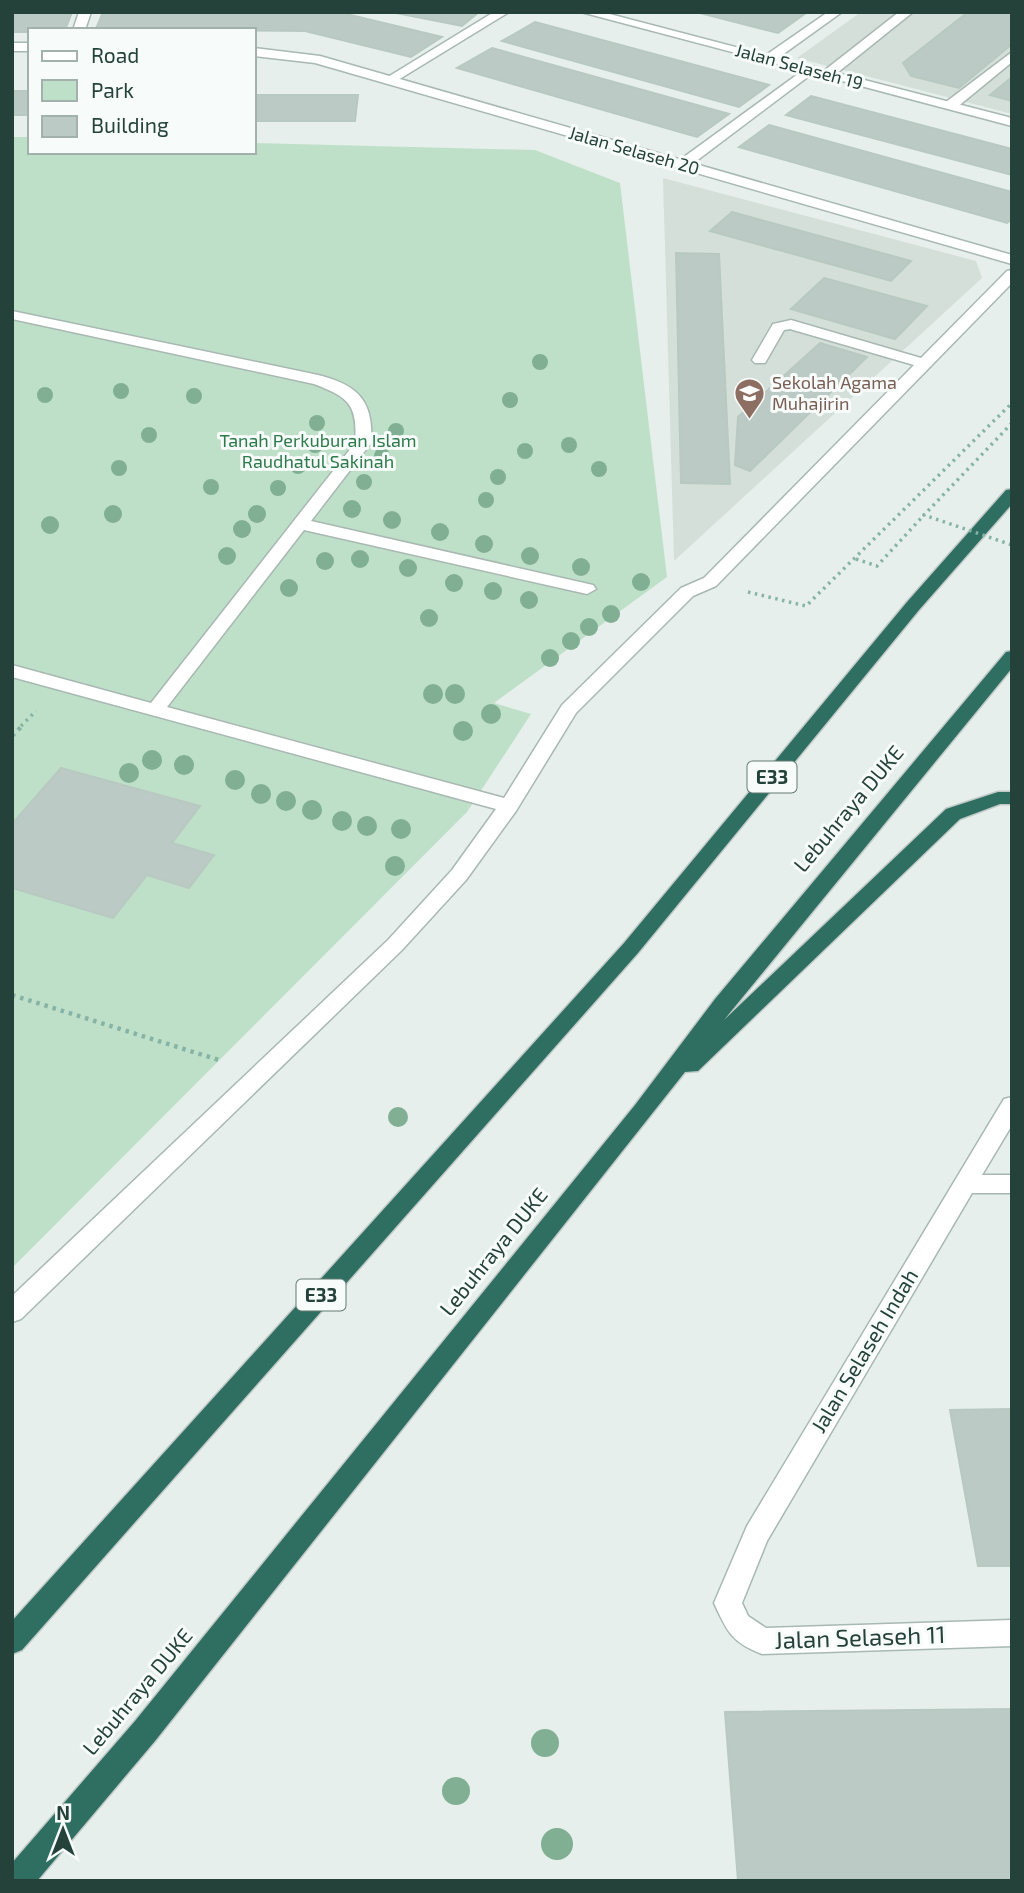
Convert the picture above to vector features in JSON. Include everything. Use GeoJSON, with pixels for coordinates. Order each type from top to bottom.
{"type":"FeatureCollection","features":[{"type":"Feature","properties":{"kind":"highway","name":"E33"},"geometry":{"type":"LineString","coordinates":[[12,1641],[631,948],[913,606],[1012,494]]}},
{"type":"Feature","properties":{"kind":"highway","name":"Lebuhraya DUKE"},"geometry":{"type":"LineString","coordinates":[[17,1881],[145,1731],[643,1111],[731,996],[1012,656]]}},
{"type":"Feature","properties":{"kind":"highway"},"geometry":{"type":"LineString","coordinates":[[643,1111],[953,814],[998,798],[1012,798]]}},
{"type":"Feature","properties":{"kind":"street"},"geometry":{"type":"LineString","coordinates":[[389,80],[503,12]]}},
{"type":"Feature","properties":{"kind":"street","name":"Jalan Selaseh 19"},"geometry":{"type":"LineString","coordinates":[[587,12],[1012,121]]}},
{"type":"Feature","properties":{"kind":"street"},"geometry":{"type":"LineString","coordinates":[[826,75],[906,12]]}},
{"type":"Feature","properties":{"kind":"street"},"geometry":{"type":"LineString","coordinates":[[768,59],[833,13]]}},
{"type":"Feature","properties":{"kind":"street","name":"Jalan Selaseh 20"},"geometry":{"type":"LineString","coordinates":[[256,52],[316,59],[1012,260]]}},
{"type":"Feature","properties":{"kind":"street"},"geometry":{"type":"LineString","coordinates":[[951,106],[1012,56]]}},
{"type":"Feature","properties":{"kind":"street"},"geometry":{"type":"LineString","coordinates":[[682,165],[809,70]]}},
{"type":"Feature","properties":{"kind":"street"},"geometry":{"type":"LineString","coordinates":[[12,1312],[395,945],[459,875],[509,806],[569,709],[687,592],[710,582],[1012,274]]}},
{"type":"Feature","properties":{"kind":"street"},"geometry":{"type":"LineString","coordinates":[[12,315],[318,380],[345,390],[358,403],[366,419],[363,443],[154,711]]}},
{"type":"Feature","properties":{"kind":"street"},"geometry":{"type":"LineString","coordinates":[[760,360],[778,327],[791,324],[925,364]]}},
{"type":"Feature","properties":{"kind":"street"},"geometry":{"type":"LineString","coordinates":[[301,524],[587,589]]}},
{"type":"Feature","properties":{"kind":"street"},"geometry":{"type":"LineString","coordinates":[[12,670],[509,806]]}},
{"type":"Feature","properties":{"kind":"street","name":"Jalan Selaseh Indah"},"geometry":{"type":"LineString","coordinates":[[728,1603],[756,1535],[1012,1105]]}},
{"type":"Feature","properties":{"kind":"street"},"geometry":{"type":"LineString","coordinates":[[964,1184],[1012,1184]]}},
{"type":"Feature","properties":{"kind":"street","name":"Jalan Selaseh 11"},"geometry":{"type":"LineString","coordinates":[[728,1603],[738,1625],[762,1641],[1012,1633]]}},
{"type":"Feature","properties":{"kind":"path"},"geometry":{"type":"LineString","coordinates":[[710,582],[806,606],[1012,403]]}},
{"type":"Feature","properties":{"kind":"path"},"geometry":{"type":"LineString","coordinates":[[856,559],[877,566],[1012,423]]}},
{"type":"Feature","properties":{"kind":"path"},"geometry":{"type":"LineString","coordinates":[[924,515],[1012,545]]}},
{"type":"Feature","properties":{"kind":"path"},"geometry":{"type":"LineString","coordinates":[[12,995],[262,1073]]}},
{"type":"Feature","properties":{"kind":"shaded area"},"geometry":{"type":"Polygon","coordinates":[[[861,12],[1012,12],[1012,114],[797,58],[861,12]]]}},
{"type":"Feature","properties":{"kind":"shaded area","name":"Sekolah Agama Muhajirin"},"geometry":{"type":"Polygon","coordinates":[[[663,178],[976,261],[982,278],[674,561],[663,178]]]}},
{"type":"Feature","properties":{"kind":"green space","name":"Tanah Perkuburan Islam Raudhatul Sakinah"},"geometry":{"type":"Polygon","coordinates":[[[12,137],[28,137],[28,154],[256,154],[256,143],[535,150],[620,183],[667,577],[494,703],[531,714],[467,812],[12,1268],[12,137]]]}},
{"type":"Feature","properties":{"kind":"building"},"geometry":{"type":"Polygon","coordinates":[[[12,12],[72,12],[66,28],[28,28],[28,32],[12,32],[12,12]]]}},
{"type":"Feature","properties":{"kind":"building"},"geometry":{"type":"Polygon","coordinates":[[[103,12],[338,12],[442,37],[411,57],[305,31],[256,31],[256,28],[96,28],[103,12]]]}},
{"type":"Feature","properties":{"kind":"building"},"geometry":{"type":"Polygon","coordinates":[[[391,12],[479,12],[462,26],[391,12]]]}},
{"type":"Feature","properties":{"kind":"building"},"geometry":{"type":"Polygon","coordinates":[[[696,12],[801,12],[806,13],[778,33],[696,12]]]}},
{"type":"Feature","properties":{"kind":"building"},"geometry":{"type":"Polygon","coordinates":[[[968,12],[1012,12],[1012,44],[959,88],[911,76],[903,63],[968,12]]]}},
{"type":"Feature","properties":{"kind":"building"},"geometry":{"type":"Polygon","coordinates":[[[535,22],[769,85],[739,107],[502,41],[535,22]]]}},
{"type":"Feature","properties":{"kind":"building"},"geometry":{"type":"Polygon","coordinates":[[[492,48],[729,114],[697,137],[457,68],[492,48]]]}},
{"type":"Feature","properties":{"kind":"building"},"geometry":{"type":"Polygon","coordinates":[[[1012,77],[1012,101],[990,95],[1012,77]]]}},
{"type":"Feature","properties":{"kind":"building"},"geometry":{"type":"Polygon","coordinates":[[[12,91],[28,91],[28,115],[12,115],[12,91]]]}},
{"type":"Feature","properties":{"kind":"building"},"geometry":{"type":"Polygon","coordinates":[[[256,95],[358,95],[355,121],[256,121],[256,95]]]}},
{"type":"Feature","properties":{"kind":"building"},"geometry":{"type":"Polygon","coordinates":[[[811,96],[1012,149],[1012,175],[786,115],[811,96]]]}},
{"type":"Feature","properties":{"kind":"building"},"geometry":{"type":"Polygon","coordinates":[[[769,125],[1012,192],[1012,219],[1007,223],[739,147],[769,125]]]}},
{"type":"Feature","properties":{"kind":"building"},"geometry":{"type":"Polygon","coordinates":[[[732,212],[911,261],[891,281],[710,231],[732,212]]]}},
{"type":"Feature","properties":{"kind":"building"},"geometry":{"type":"Polygon","coordinates":[[[676,253],[719,254],[730,484],[681,483],[676,253]]]}},
{"type":"Feature","properties":{"kind":"building"},"geometry":{"type":"Polygon","coordinates":[[[824,278],[927,306],[895,339],[791,309],[824,278]]]}},
{"type":"Feature","properties":{"kind":"building"},"geometry":{"type":"Polygon","coordinates":[[[820,343],[867,357],[750,471],[735,465],[738,417],[820,343]]]}},
{"type":"Feature","properties":{"kind":"building"},"geometry":{"type":"Polygon","coordinates":[[[61,768],[200,806],[172,843],[214,855],[189,888],[147,875],[113,918],[12,888],[12,824],[61,768]]]}},
{"type":"Feature","properties":{"kind":"building"},"geometry":{"type":"Polygon","coordinates":[[[1012,1409],[1012,1566],[978,1566],[950,1410],[1012,1409]]]}},
{"type":"Feature","properties":{"kind":"building"},"geometry":{"type":"Polygon","coordinates":[[[1012,1709],[1012,1881],[738,1881],[725,1712],[1012,1709]]]}},
{"type":"Feature","properties":{"kind":"place","name":"Sekolah Agama Muhajirin"},"geometry":{"type":"Point","coordinates":[749,420]}}]}
